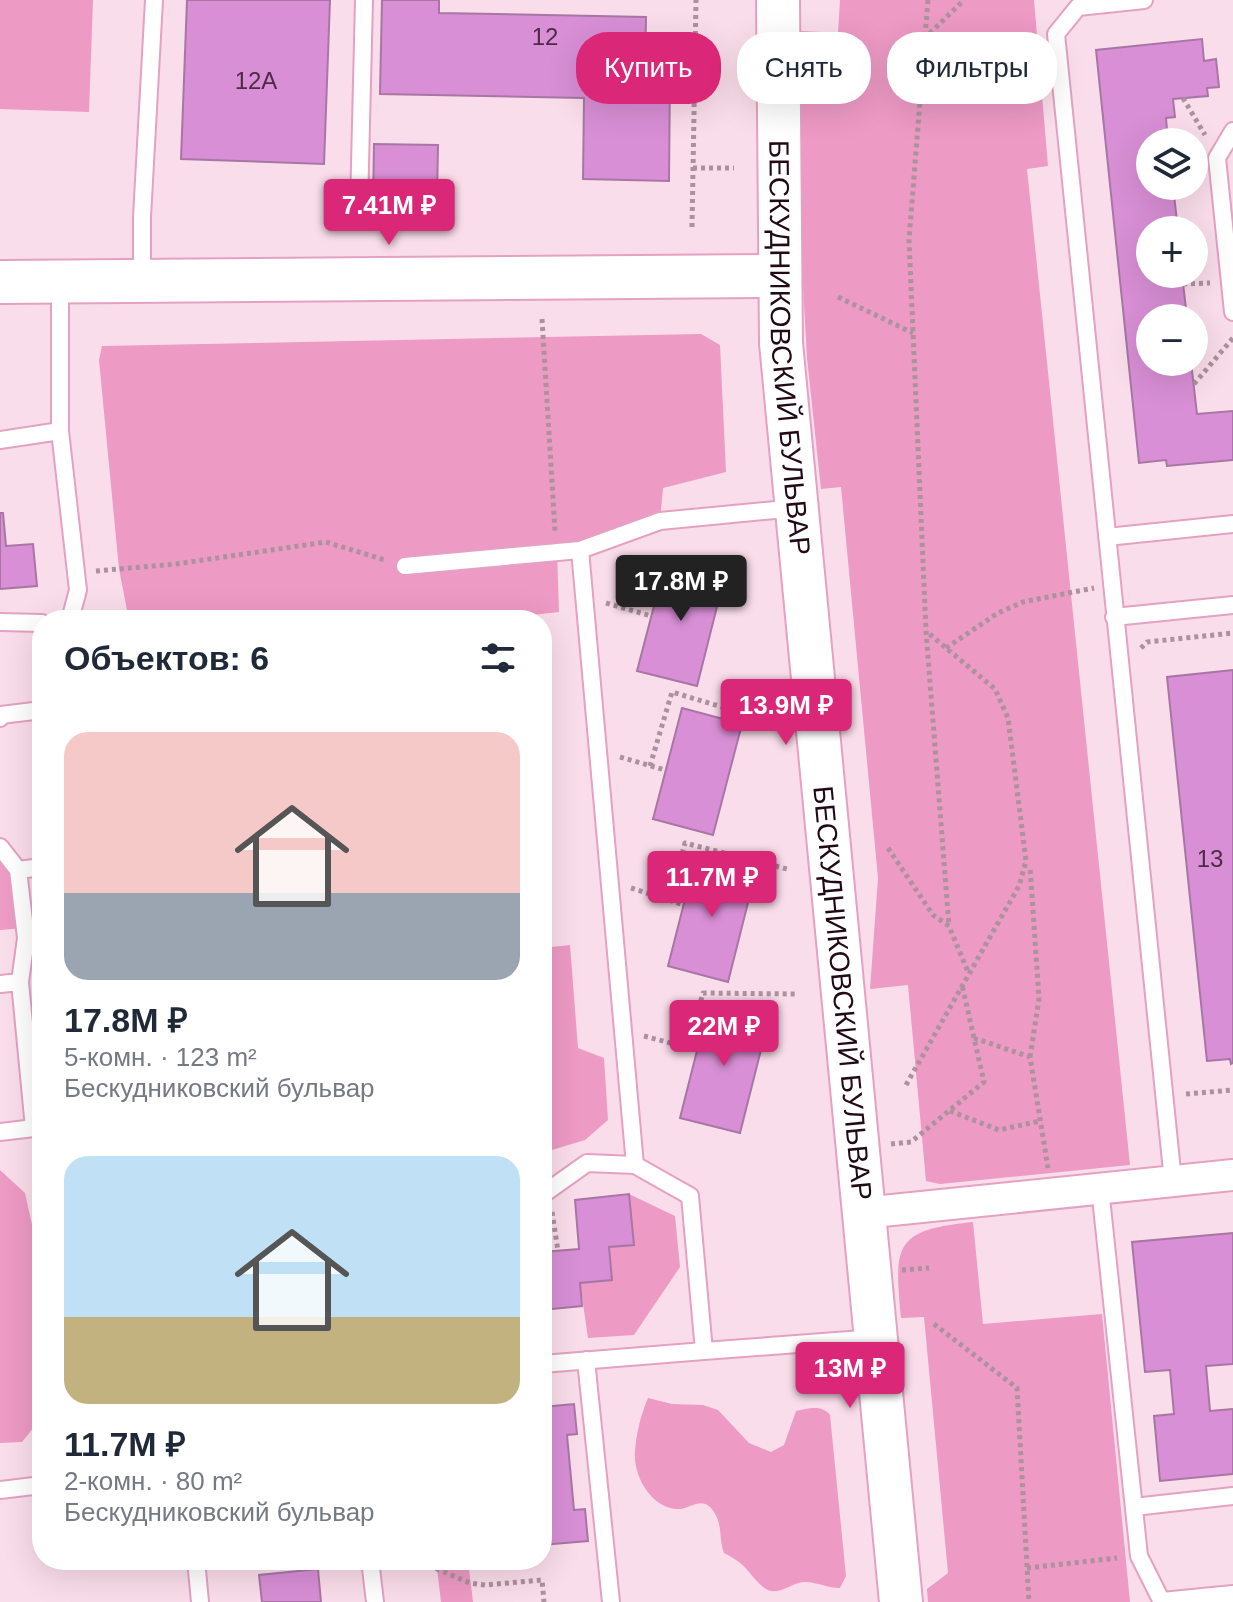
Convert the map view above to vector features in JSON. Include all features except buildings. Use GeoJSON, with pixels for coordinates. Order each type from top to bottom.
{"type":"FeatureCollection","features":[{"type":"Feature","properties":{"kind":"street","name":"БЕСКУДНИКОВСКИЙ БУЛЬВАР"},"geometry":{"type":"LineString","coordinates":[[778,0],[781,343],[901,1602]]}},
{"type":"Feature","properties":{"kind":"street"},"geometry":{"type":"LineString","coordinates":[[0,282],[779,276]]}},
{"type":"Feature","properties":{"kind":"street"},"geometry":{"type":"LineString","coordinates":[[863,1213],[1233,1175]]}},
{"type":"Feature","properties":{"kind":"lane"},"geometry":{"type":"LineString","coordinates":[[142,281],[142,217],[154,0]]}},
{"type":"Feature","properties":{"kind":"lane"},"geometry":{"type":"LineString","coordinates":[[359,206],[364,0]]}},
{"type":"Feature","properties":{"kind":"lane"},"geometry":{"type":"LineString","coordinates":[[1144,0],[1078,7],[1056,34],[1173,1181]]}},
{"type":"Feature","properties":{"kind":"lane"},"geometry":{"type":"LineString","coordinates":[[1233,131],[1217,158],[1233,312]]}},
{"type":"Feature","properties":{"kind":"lane"},"geometry":{"type":"LineString","coordinates":[[60,281],[60,431],[78,590],[73,610]]}},
{"type":"Feature","properties":{"kind":"lane"},"geometry":{"type":"LineString","coordinates":[[0,440],[60,431]]}},
{"type":"Feature","properties":{"kind":"lane"},"geometry":{"type":"LineString","coordinates":[[405,566],[580,550],[660,521],[796,508]]}},
{"type":"Feature","properties":{"kind":"lane"},"geometry":{"type":"LineString","coordinates":[[1107,537],[1233,524]]}},
{"type":"Feature","properties":{"kind":"lane"},"geometry":{"type":"LineString","coordinates":[[580,550],[635,1165]]}},
{"type":"Feature","properties":{"kind":"lane"},"geometry":{"type":"LineString","coordinates":[[1114,617],[1233,605]]}},
{"type":"Feature","properties":{"kind":"lane"},"geometry":{"type":"LineString","coordinates":[[0,622],[32,623]]}},
{"type":"Feature","properties":{"kind":"lane"},"geometry":{"type":"LineString","coordinates":[[0,718],[1,715],[32,711]]}},
{"type":"Feature","properties":{"kind":"lane"},"geometry":{"type":"LineString","coordinates":[[0,847],[18,870],[26,938],[20,982],[32,1107]]}},
{"type":"Feature","properties":{"kind":"lane"},"geometry":{"type":"LineString","coordinates":[[18,870],[32,868]]}},
{"type":"Feature","properties":{"kind":"lane"},"geometry":{"type":"LineString","coordinates":[[0,984],[20,982]]}},
{"type":"Feature","properties":{"kind":"lane"},"geometry":{"type":"LineString","coordinates":[[0,1132],[32,1128]]}},
{"type":"Feature","properties":{"kind":"lane"},"geometry":{"type":"LineString","coordinates":[[552,1188],[587,1163],[635,1165],[690,1196],[704,1351]]}},
{"type":"Feature","properties":{"kind":"lane"},"geometry":{"type":"LineString","coordinates":[[1100,1188],[1139,1556],[1162,1602],[1233,1594]]}},
{"type":"Feature","properties":{"kind":"lane"},"geometry":{"type":"LineString","coordinates":[[552,1363],[877,1338]]}},
{"type":"Feature","properties":{"kind":"lane"},"geometry":{"type":"LineString","coordinates":[[586,1360],[611,1602]]}},
{"type":"Feature","properties":{"kind":"lane"},"geometry":{"type":"LineString","coordinates":[[0,1490],[32,1486]]}},
{"type":"Feature","properties":{"kind":"lane"},"geometry":{"type":"LineString","coordinates":[[1134,1507],[1233,1496]]}},
{"type":"Feature","properties":{"kind":"lane"},"geometry":{"type":"LineString","coordinates":[[197,1570],[200,1602]]}},
{"type":"Feature","properties":{"kind":"lane"},"geometry":{"type":"LineString","coordinates":[[371,1570],[375,1602]]}},
{"type":"Feature","properties":{"kind":"path"},"geometry":{"type":"LineString","coordinates":[[692,227],[696,0]]}},
{"type":"Feature","properties":{"kind":"path"},"geometry":{"type":"LineString","coordinates":[[925,32],[928,0]]}},
{"type":"Feature","properties":{"kind":"path"},"geometry":{"type":"LineString","coordinates":[[931,32],[964,0]]}},
{"type":"Feature","properties":{"kind":"path"},"geometry":{"type":"LineString","coordinates":[[1183,98],[1201,128]]}},
{"type":"Feature","properties":{"kind":"path"},"geometry":{"type":"LineString","coordinates":[[919,104],[909,240],[926,631],[949,926],[968,972]]}},
{"type":"Feature","properties":{"kind":"path"},"geometry":{"type":"LineString","coordinates":[[693,168],[734,168]]}},
{"type":"Feature","properties":{"kind":"path"},"geometry":{"type":"LineString","coordinates":[[838,297],[913,333]]}},
{"type":"Feature","properties":{"kind":"path"},"geometry":{"type":"LineString","coordinates":[[542,319],[557,552]]}},
{"type":"Feature","properties":{"kind":"path"},"geometry":{"type":"LineString","coordinates":[[1194,384],[1233,338]]}},
{"type":"Feature","properties":{"kind":"path"},"geometry":{"type":"LineString","coordinates":[[76,572],[176,564],[326,542],[405,566]]}},
{"type":"Feature","properties":{"kind":"path"},"geometry":{"type":"LineString","coordinates":[[946,648],[998,613],[1023,602],[1111,585]]}},
{"type":"Feature","properties":{"kind":"path"},"geometry":{"type":"LineString","coordinates":[[584,597],[651,616]]}},
{"type":"Feature","properties":{"kind":"path"},"geometry":{"type":"LineString","coordinates":[[906,1085],[1019,886],[1026,861],[1008,718],[995,689],[926,631]]}},
{"type":"Feature","properties":{"kind":"path"},"geometry":{"type":"LineString","coordinates":[[650,766],[672,692],[772,722]]}},
{"type":"Feature","properties":{"kind":"path"},"geometry":{"type":"LineString","coordinates":[[598,750],[665,770]]}},
{"type":"Feature","properties":{"kind":"path"},"geometry":{"type":"LineString","coordinates":[[670,900],[685,843],[787,869]]}},
{"type":"Feature","properties":{"kind":"path"},"geometry":{"type":"LineString","coordinates":[[888,848],[933,915],[949,926]]}},
{"type":"Feature","properties":{"kind":"path"},"geometry":{"type":"LineString","coordinates":[[1030,866],[1039,999],[1030,1057],[1048,1169]]}},
{"type":"Feature","properties":{"kind":"path"},"geometry":{"type":"LineString","coordinates":[[610,880],[684,905]]}},
{"type":"Feature","properties":{"kind":"path"},"geometry":{"type":"LineString","coordinates":[[890,1144],[911,1142],[984,1082],[962,984]]}},
{"type":"Feature","properties":{"kind":"path"},"geometry":{"type":"LineString","coordinates":[[687,1047],[703,993],[798,994]]}},
{"type":"Feature","properties":{"kind":"path"},"geometry":{"type":"LineString","coordinates":[[623,1030],[697,1050]]}},
{"type":"Feature","properties":{"kind":"path"},"geometry":{"type":"LineString","coordinates":[[974,1038],[1030,1057]]}},
{"type":"Feature","properties":{"kind":"path"},"geometry":{"type":"LineString","coordinates":[[1165,1101],[1179,1095],[1233,1090]]}},
{"type":"Feature","properties":{"kind":"path"},"geometry":{"type":"LineString","coordinates":[[949,1111],[999,1130],[1040,1121]]}},
{"type":"Feature","properties":{"kind":"path"},"geometry":{"type":"LineString","coordinates":[[552,1224],[558,1251]]}},
{"type":"Feature","properties":{"kind":"path"},"geometry":{"type":"LineString","coordinates":[[901,1270],[929,1268]]}},
{"type":"Feature","properties":{"kind":"path"},"geometry":{"type":"LineString","coordinates":[[934,1324],[1017,1388],[1029,1602]]}},
{"type":"Feature","properties":{"kind":"path"},"geometry":{"type":"LineString","coordinates":[[1027,1568],[1139,1556]]}},
{"type":"Feature","properties":{"kind":"path"},"geometry":{"type":"LineString","coordinates":[[439,1570],[470,1583],[485,1585],[542,1580],[544,1602]]}},
{"type":"Feature","properties":{"kind":"shaded area"},"geometry":{"type":"Polygon","coordinates":[[[0,0],[93,0],[89,112],[0,109],[0,0]]]}},
{"type":"Feature","properties":{"kind":"shaded area"},"geometry":{"type":"Polygon","coordinates":[[[840,0],[1034,0],[1037,32],[887,32],[887,104],[1043,104],[1048,166],[1027,169],[1130,1165],[940,1184],[926,1181],[908,985],[870,989],[878,878],[841,487],[821,489],[807,358],[801,249],[801,104],[871,104],[871,32],[838,32],[840,0]]]}},
{"type":"Feature","properties":{"kind":"shaded area"},"geometry":{"type":"Polygon","coordinates":[[[701,334],[720,345],[726,472],[663,488],[660,521],[557,552],[559,612],[127,610],[119,569],[99,360],[102,346],[701,334]]]}},
{"type":"Feature","properties":{"kind":"shaded area"},"geometry":{"type":"Polygon","coordinates":[[[0,847],[18,870],[25,928],[0,930],[0,847]]]}},
{"type":"Feature","properties":{"kind":"shaded area"},"geometry":{"type":"Polygon","coordinates":[[[570,945],[578,1048],[604,1058],[608,1120],[585,1140],[552,1150],[552,947],[570,945]]]}},
{"type":"Feature","properties":{"kind":"shaded area"},"geometry":{"type":"Polygon","coordinates":[[[0,1170],[25,1193],[32,1224],[32,1430],[22,1442],[0,1443],[0,1170]]]}},
{"type":"Feature","properties":{"kind":"shaded area"},"geometry":{"type":"Polygon","coordinates":[[[629,1194],[675,1216],[680,1267],[634,1335],[588,1338],[580,1283],[609,1247],[634,1245],[629,1194]]]}},
{"type":"Feature","properties":{"kind":"shaded area"},"geometry":{"type":"Polygon","coordinates":[[[973,1222],[983,1324],[1102,1314],[1130,1602],[928,1602],[927,1589],[948,1573],[924,1317],[901,1318],[898,1273],[905,1246],[914,1237],[927,1230],[973,1222]]]}},
{"type":"Feature","properties":{"kind":"shaded area"},"geometry":{"type":"Polygon","coordinates":[[[648,1398],[718,1410],[749,1443],[771,1452],[784,1445],[796,1411],[818,1408],[830,1415],[846,1576],[840,1588],[803,1582],[777,1591],[767,1590],[743,1565],[724,1553],[719,1524],[710,1507],[699,1503],[681,1509],[671,1508],[654,1498],[641,1482],[635,1462],[638,1431],[648,1398]]]}},
{"type":"Feature","properties":{"kind":"shaded area"},"geometry":{"type":"Polygon","coordinates":[[[437,1570],[469,1570],[473,1602],[441,1602],[437,1570]]]}}]}
